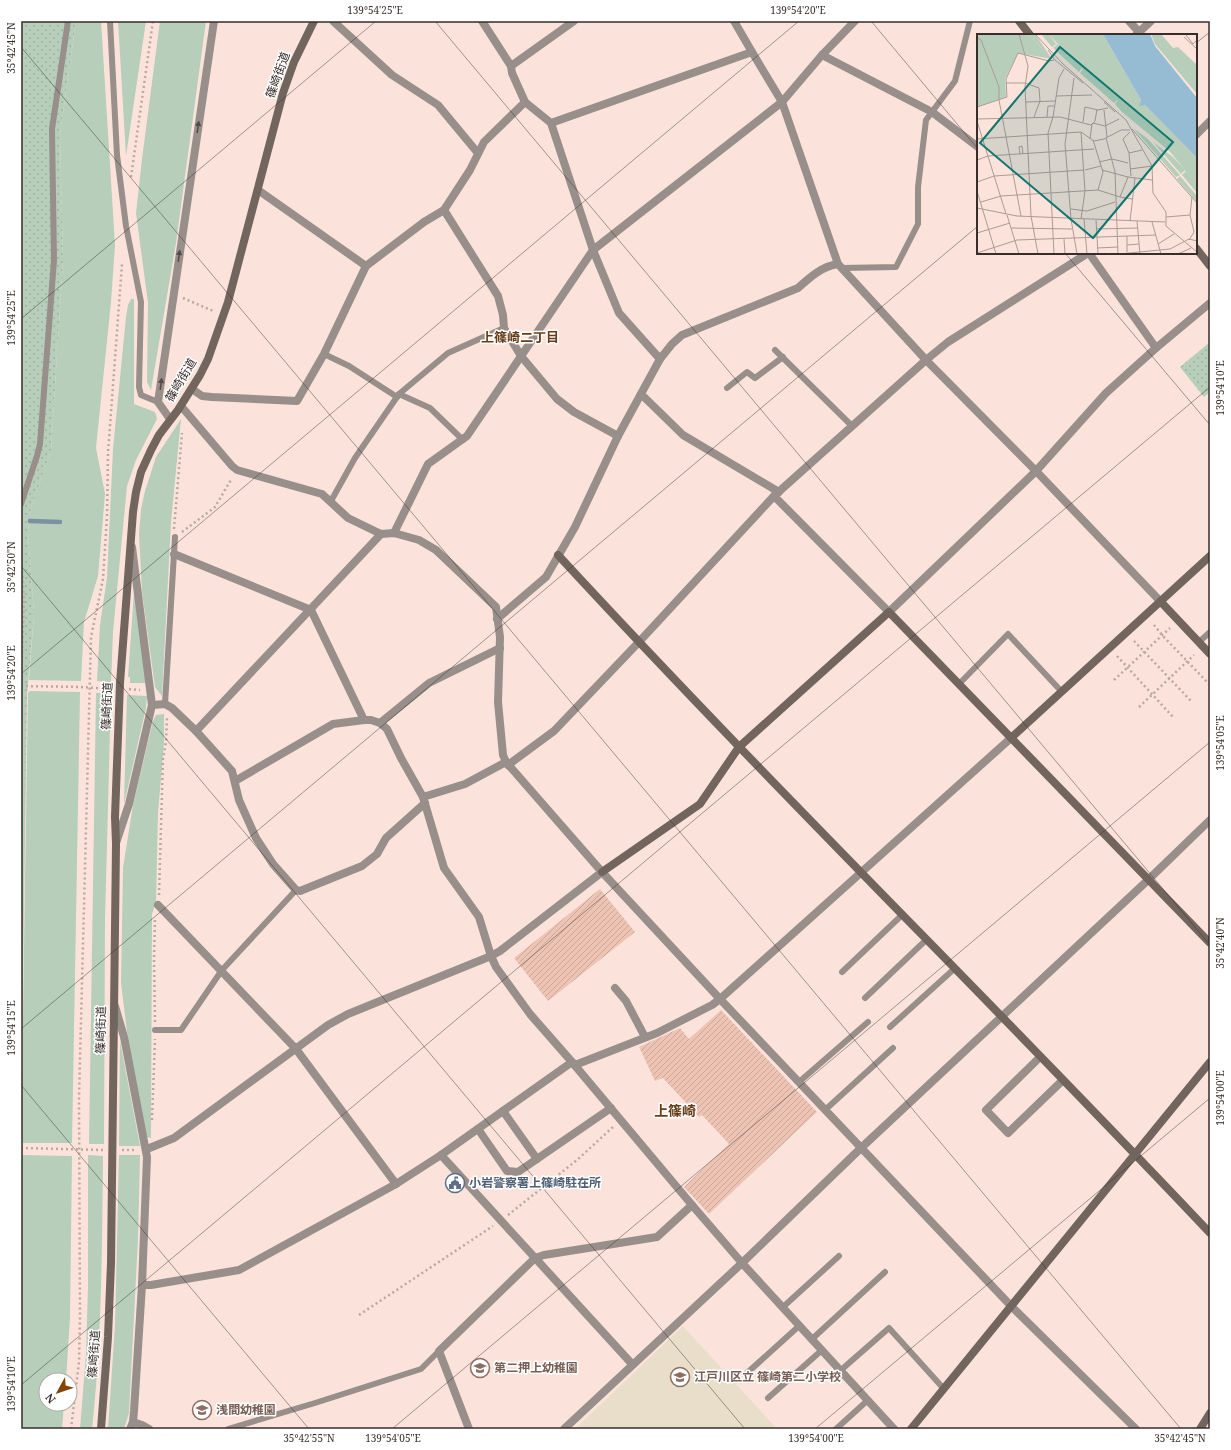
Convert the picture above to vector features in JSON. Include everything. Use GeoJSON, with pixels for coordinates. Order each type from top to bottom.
{"type":"FeatureCollection","features":[{"type":"Feature","properties":{"kind":"street"},"geometry":{"type":"LineString","coordinates":[[170,419],[158,402],[214,21]]}},
{"type":"Feature","properties":{"kind":"street","name":"篠崎街道"},"geometry":{"type":"LineString","coordinates":[[101,1429],[108,1337],[110,1270],[116,844],[115,817],[120,683],[131,534],[136,492],[141,472],[151,450],[170,419],[192,389],[208,359],[228,302],[283,93],[294,62],[314,21]]}},
{"type":"Feature","properties":{"kind":"street"},"geometry":{"type":"LineString","coordinates":[[333,21],[392,75],[438,105],[478,152]]}},
{"type":"Feature","properties":{"kind":"street"},"geometry":{"type":"LineString","coordinates":[[482,21],[511,66],[512,73],[525,102],[551,123],[593,250],[619,313],[660,359]]}},
{"type":"Feature","properties":{"kind":"street"},"geometry":{"type":"LineString","coordinates":[[511,66],[574,21]]}},
{"type":"Feature","properties":{"kind":"street"},"geometry":{"type":"LineString","coordinates":[[734,21],[782,102],[840,266],[926,360],[1036,471],[1210,654]]}},
{"type":"Feature","properties":{"kind":"street"},"geometry":{"type":"LineString","coordinates":[[394,533],[428,464],[467,436],[593,250],[782,102],[822,55],[855,21]]}},
{"type":"Feature","properties":{"kind":"street"},"geometry":{"type":"LineString","coordinates":[[1019,21],[1029,34]]}},
{"type":"Feature","properties":{"kind":"street"},"geometry":{"type":"LineString","coordinates":[[1129,21],[1138,34],[1151,21]]}},
{"type":"Feature","properties":{"kind":"street"},"geometry":{"type":"LineString","coordinates":[[551,123],[752,52]]}},
{"type":"Feature","properties":{"kind":"street"},"geometry":{"type":"LineString","coordinates":[[822,55],[932,112],[977,146]]}},
{"type":"Feature","properties":{"kind":"street"},"geometry":{"type":"LineString","coordinates":[[192,389],[202,396],[212,398],[297,401],[324,354],[366,266],[424,222],[444,210],[470,170],[484,142],[525,102]]}},
{"type":"Feature","properties":{"kind":"street"},"geometry":{"type":"LineString","coordinates":[[1197,134],[1210,121]]}},
{"type":"Feature","properties":{"kind":"street"},"geometry":{"type":"LineString","coordinates":[[258,190],[366,266]]}},
{"type":"Feature","properties":{"kind":"street"},"geometry":{"type":"LineString","coordinates":[[444,210],[498,296],[503,315],[504,328],[521,356],[557,399],[574,412],[618,436]]}},
{"type":"Feature","properties":{"kind":"street"},"geometry":{"type":"LineString","coordinates":[[1197,249],[1210,266]]}},
{"type":"Feature","properties":{"kind":"street"},"geometry":{"type":"LineString","coordinates":[[152,704],[165,704],[172,708],[196,731],[232,771],[239,800],[256,838],[274,864],[296,890],[300,891],[362,866],[377,854],[386,838],[424,800],[465,784],[507,764],[554,731],[776,494],[926,360],[948,342],[1086,254]]}},
{"type":"Feature","properties":{"kind":"street"},"geometry":{"type":"LineString","coordinates":[[1089,254],[1156,348]]}},
{"type":"Feature","properties":{"kind":"street"},"geometry":{"type":"LineString","coordinates":[[497,620],[546,577],[575,527],[618,436],[660,359],[672,344],[682,336],[798,288],[810,277],[831,265],[840,266]]}},
{"type":"Feature","properties":{"kind":"street"},"geometry":{"type":"LineString","coordinates":[[147,1150],[174,1138],[328,1025],[348,1014],[500,951],[602,872],[700,804],[739,747],[888,612],[1036,471],[1106,393],[1156,348],[1210,303]]}},
{"type":"Feature","properties":{"kind":"street"},"geometry":{"type":"LineString","coordinates":[[641,394],[683,435],[776,494],[888,612],[1210,944]]}},
{"type":"Feature","properties":{"kind":"street"},"geometry":{"type":"LineString","coordinates":[[181,406],[237,470],[322,494],[348,518],[381,534],[394,533],[420,540],[436,550],[496,607],[500,637],[498,702],[503,755],[507,764],[602,872],[720,999],[1012,1307],[1136,1429]]}},
{"type":"Feature","properties":{"kind":"street"},"geometry":{"type":"LineString","coordinates":[[116,844],[129,804],[152,704],[131,534]]}},
{"type":"Feature","properties":{"kind":"street"},"geometry":{"type":"LineString","coordinates":[[196,731],[381,534]]}},
{"type":"Feature","properties":{"kind":"street"},"geometry":{"type":"LineString","coordinates":[[174,554],[311,610],[364,720]]}},
{"type":"Feature","properties":{"kind":"street"},"geometry":{"type":"LineString","coordinates":[[558,555],[638,643],[861,874],[1136,1154],[1210,1233]]}},
{"type":"Feature","properties":{"kind":"street"},"geometry":{"type":"LineString","coordinates":[[142,1285],[151,1285],[239,1270],[396,1184],[441,1155],[574,1063],[657,1033],[712,1005],[861,874],[1210,556]]}},
{"type":"Feature","properties":{"kind":"street"},"geometry":{"type":"LineString","coordinates":[[380,723],[429,683],[500,648]]}},
{"type":"Feature","properties":{"kind":"street"},"geometry":{"type":"LineString","coordinates":[[235,781],[333,724],[364,720],[380,723],[387,729],[424,800],[444,868],[479,917],[496,967],[530,1014],[574,1063],[742,1263],[894,1429]]}},
{"type":"Feature","properties":{"kind":"street"},"geometry":{"type":"LineString","coordinates":[[564,1429],[742,1263],[1210,820]]}},
{"type":"Feature","properties":{"kind":"street"},"geometry":{"type":"LineString","coordinates":[[158,905],[222,970],[296,1049],[396,1184]]}},
{"type":"Feature","properties":{"kind":"street"},"geometry":{"type":"LineString","coordinates":[[615,988],[626,1002],[645,1037]]}},
{"type":"Feature","properties":{"kind":"street"},"geometry":{"type":"LineString","coordinates":[[113,1002],[124,1037],[142,1136],[147,1150],[142,1285],[132,1425],[142,1425],[149,1429]]}},
{"type":"Feature","properties":{"kind":"street"},"geometry":{"type":"LineString","coordinates":[[1040,1057],[986,1110],[1008,1133],[1063,1080]]}},
{"type":"Feature","properties":{"kind":"street"},"geometry":{"type":"LineString","coordinates":[[911,1429],[1012,1307],[1210,1062]]}},
{"type":"Feature","properties":{"kind":"street"},"geometry":{"type":"LineString","coordinates":[[478,1129],[507,1171],[518,1172],[611,1108]]}},
{"type":"Feature","properties":{"kind":"street"},"geometry":{"type":"LineString","coordinates":[[503,1111],[537,1159]]}},
{"type":"Feature","properties":{"kind":"street"},"geometry":{"type":"LineString","coordinates":[[441,1155],[632,1364]]}},
{"type":"Feature","properties":{"kind":"street"},"geometry":{"type":"LineString","coordinates":[[469,1429],[440,1351],[535,1258],[544,1255],[657,1237],[692,1205]]}},
{"type":"Feature","properties":{"kind":"street"},"geometry":{"type":"LineString","coordinates":[[1200,1429],[1210,1413]]}},
{"type":"Feature","properties":{"kind":"lane"},"geometry":{"type":"LineString","coordinates":[[21,504],[40,444],[54,260],[52,130],[68,21]]}},
{"type":"Feature","properties":{"kind":"lane"},"geometry":{"type":"LineString","coordinates":[[110,21],[117,156],[126,226],[141,302],[139,387],[141,395],[158,402]]}},
{"type":"Feature","properties":{"kind":"lane"},"geometry":{"type":"LineString","coordinates":[[840,266],[896,267],[918,224],[918,187],[926,120],[955,81],[970,21]]}},
{"type":"Feature","properties":{"kind":"lane"},"geometry":{"type":"LineString","coordinates":[[331,501],[355,458],[398,396],[448,354],[504,328]]}},
{"type":"Feature","properties":{"kind":"lane"},"geometry":{"type":"LineString","coordinates":[[775,350],[852,426]]}},
{"type":"Feature","properties":{"kind":"lane"},"geometry":{"type":"LineString","coordinates":[[324,354],[349,366],[398,396],[430,408],[463,440]]}},
{"type":"Feature","properties":{"kind":"lane"},"geometry":{"type":"LineString","coordinates":[[727,388],[747,372],[755,378],[782,357]]}},
{"type":"Feature","properties":{"kind":"lane"},"geometry":{"type":"LineString","coordinates":[[165,704],[175,537]]}},
{"type":"Feature","properties":{"kind":"lane"},"geometry":{"type":"LineString","coordinates":[[1199,642],[1210,632]]}},
{"type":"Feature","properties":{"kind":"lane"},"geometry":{"type":"LineString","coordinates":[[959,684],[1008,634],[1062,692]]}},
{"type":"Feature","properties":{"kind":"lane"},"geometry":{"type":"LineString","coordinates":[[155,1030],[181,1030],[222,970],[296,890]]}},
{"type":"Feature","properties":{"kind":"lane"},"geometry":{"type":"LineString","coordinates":[[842,972],[902,916]]}},
{"type":"Feature","properties":{"kind":"lane"},"geometry":{"type":"LineString","coordinates":[[864,998],[926,940]]}},
{"type":"Feature","properties":{"kind":"lane"},"geometry":{"type":"LineString","coordinates":[[890,1027],[954,969]]}},
{"type":"Feature","properties":{"kind":"lane"},"geometry":{"type":"LineString","coordinates":[[799,1082],[868,1022]]}},
{"type":"Feature","properties":{"kind":"lane"},"geometry":{"type":"LineString","coordinates":[[825,1110],[893,1048]]}},
{"type":"Feature","properties":{"kind":"lane"},"geometry":{"type":"LineString","coordinates":[[783,1307],[839,1256]]}},
{"type":"Feature","properties":{"kind":"lane"},"geometry":{"type":"LineString","coordinates":[[812,1339],[885,1272]]}},
{"type":"Feature","properties":{"kind":"lane"},"geometry":{"type":"LineString","coordinates":[[747,1373],[799,1326]]}},
{"type":"Feature","properties":{"kind":"lane"},"geometry":{"type":"LineString","coordinates":[[840,1370],[889,1328],[944,1389]]}},
{"type":"Feature","properties":{"kind":"lane"},"geometry":{"type":"LineString","coordinates":[[768,1398],[822,1350]]}},
{"type":"Feature","properties":{"kind":"lane"},"geometry":{"type":"LineString","coordinates":[[228,1429],[421,1369],[440,1351]]}},
{"type":"Feature","properties":{"kind":"lane"},"geometry":{"type":"LineString","coordinates":[[836,1429],[868,1400]]}},
{"type":"Feature","properties":{"kind":"path"},"geometry":{"type":"LineString","coordinates":[[174,294],[213,311]]}},
{"type":"Feature","properties":{"kind":"path"},"geometry":{"type":"LineString","coordinates":[[175,537],[182,433]]}},
{"type":"Feature","properties":{"kind":"path"},"geometry":{"type":"LineString","coordinates":[[71,1429],[79,1362],[79,1098],[91,637],[103,578],[107,516],[108,453]]}},
{"type":"Feature","properties":{"kind":"path"},"geometry":{"type":"LineString","coordinates":[[175,537],[215,507],[237,470]]}},
{"type":"Feature","properties":{"kind":"path"},"geometry":{"type":"LineString","coordinates":[[21,556],[24,600],[21,685],[112,689]]}},
{"type":"Feature","properties":{"kind":"path"},"geometry":{"type":"LineString","coordinates":[[1154,625],[1209,684]]}},
{"type":"Feature","properties":{"kind":"path"},"geometry":{"type":"LineString","coordinates":[[1114,680],[1170,628]]}},
{"type":"Feature","properties":{"kind":"path"},"geometry":{"type":"LineString","coordinates":[[1134,641],[1191,701]]}},
{"type":"Feature","properties":{"kind":"path"},"geometry":{"type":"LineString","coordinates":[[1139,707],[1194,655]]}},
{"type":"Feature","properties":{"kind":"path"},"geometry":{"type":"LineString","coordinates":[[1116,656],[1173,717]]}},
{"type":"Feature","properties":{"kind":"path"},"geometry":{"type":"LineString","coordinates":[[128,689],[146,690]]}},
{"type":"Feature","properties":{"kind":"path"},"geometry":{"type":"LineString","coordinates":[[152,1124],[155,1030],[155,910],[158,905],[161,794],[167,714]]}},
{"type":"Feature","properties":{"kind":"path"},"geometry":{"type":"LineString","coordinates":[[21,1148],[80,1148],[103,1150]]}},
{"type":"Feature","properties":{"kind":"path"},"geometry":{"type":"LineString","coordinates":[[120,1150],[134,1150]]}},
{"type":"Feature","properties":{"kind":"shaded area","name":"江戸川区立 篠崎第二小学校"},"geometry":{"type":"Polygon","coordinates":[[[683,1326],[777,1429],[575,1429],[683,1326]]]}},
{"type":"Feature","properties":{"kind":"green space"},"geometry":{"type":"Polygon","coordinates":[[[21,21],[76,21],[60,135],[63,260],[51,450],[31,508],[28,532],[34,614],[27,696],[21,1120],[21,21]]]}},
{"type":"Feature","properties":{"kind":"green space"},"geometry":{"type":"Polygon","coordinates":[[[76,21],[101,21],[115,245],[111,302],[96,448],[105,494],[98,576],[84,622],[81,681],[29,680],[34,614],[28,532],[31,508],[51,450],[63,260],[60,135],[76,21]]]}},
{"type":"Feature","properties":{"kind":"green space"},"geometry":{"type":"Polygon","coordinates":[[[118,21],[146,21],[126,156],[118,21]]]}},
{"type":"Feature","properties":{"kind":"green space"},"geometry":{"type":"Polygon","coordinates":[[[160,21],[206,21],[176,243],[151,390],[147,382],[148,303],[136,213],[160,21]]]}},
{"type":"Feature","properties":{"kind":"green space"},"geometry":{"type":"Polygon","coordinates":[[[131,299],[134,299],[134,404],[155,412],[157,419],[136,460],[127,486],[113,632],[111,682],[97,681],[100,625],[107,578],[113,449],[126,317],[128,305],[131,299]]]}},
{"type":"Feature","properties":{"kind":"green space"},"geometry":{"type":"Polygon","coordinates":[[[1210,342],[1210,392],[1204,397],[1180,367],[1210,342]]]}},
{"type":"Feature","properties":{"kind":"green space"},"geometry":{"type":"Polygon","coordinates":[[[181,419],[171,522],[162,696],[155,687],[142,592],[139,534],[141,509],[156,457],[181,419]]]}},
{"type":"Feature","properties":{"kind":"green space"},"geometry":{"type":"Polygon","coordinates":[[[134,592],[146,683],[130,683],[130,677],[128,677],[134,592]]]}},
{"type":"Feature","properties":{"kind":"green space"},"geometry":{"type":"Polygon","coordinates":[[[30,691],[80,692],[72,1143],[21,1143],[28,693],[30,691]]]}},
{"type":"Feature","properties":{"kind":"green space"},"geometry":{"type":"Polygon","coordinates":[[[96,693],[111,693],[105,919],[104,1144],[89,1144],[96,693]]]}},
{"type":"Feature","properties":{"kind":"green space"},"geometry":{"type":"Polygon","coordinates":[[[127,695],[147,696],[146,708],[124,804],[127,695]]]}},
{"type":"Feature","properties":{"kind":"green space"},"geometry":{"type":"Polygon","coordinates":[[[164,714],[164,743],[158,813],[156,902],[152,914],[151,1138],[147,1137],[146,1134],[128,1040],[121,983],[123,868],[133,805],[153,721],[156,715],[164,714]]]}},
{"type":"Feature","properties":{"kind":"green space"},"geometry":{"type":"Polygon","coordinates":[[[120,1041],[140,1146],[119,1146],[120,1041]]]}},
{"type":"Feature","properties":{"kind":"green space"},"geometry":{"type":"Polygon","coordinates":[[[21,1155],[72,1156],[70,1318],[67,1372],[38,1372],[38,1412],[63,1412],[62,1429],[21,1429],[21,1155]]]}},
{"type":"Feature","properties":{"kind":"green space"},"geometry":{"type":"Polygon","coordinates":[[[88,1155],[103,1156],[101,1292],[98,1361],[92,1429],[80,1429],[86,1354],[88,1287],[88,1155]]]}},
{"type":"Feature","properties":{"kind":"green space"},"geometry":{"type":"Polygon","coordinates":[[[119,1155],[140,1155],[138,1239],[129,1413],[124,1429],[108,1429],[115,1325],[119,1155]]]}},
{"type":"Feature","properties":{"kind":"building"},"geometry":{"type":"Polygon","coordinates":[[[600,889],[635,932],[548,1001],[514,958],[600,889]]]}},
{"type":"Feature","properties":{"kind":"building"},"geometry":{"type":"Polygon","coordinates":[[[721,1010],[817,1112],[709,1214],[684,1187],[729,1144],[702,1115],[699,1117],[663,1078],[655,1081],[639,1047],[680,1028],[689,1039],[721,1010]]]}},
{"type":"Feature","properties":{"kind":"waterway"},"geometry":{"type":"LineString","coordinates":[[30,521],[60,522]]}},
{"type":"Feature","properties":{"kind":"place","name":"小岩警察署上篠崎駐在所"},"geometry":{"type":"Point","coordinates":[455,1183]}},
{"type":"Feature","properties":{"kind":"place","name":"第二押上幼稚園"},"geometry":{"type":"Point","coordinates":[480,1368]}},
{"type":"Feature","properties":{"kind":"place","name":"江戸川区立 篠崎第二小学校"},"geometry":{"type":"Point","coordinates":[680,1377]}},
{"type":"Feature","properties":{"kind":"place","name":"浅間幼稚園"},"geometry":{"type":"Point","coordinates":[202,1410]}},
{"type":"Feature","properties":{"kind":"district","name":"上篠崎二丁目"},"geometry":{"type":"Point","coordinates":[520,337]}},
{"type":"Feature","properties":{"kind":"district","name":"上篠崎"},"geometry":{"type":"Point","coordinates":[675,1111]}}]}
